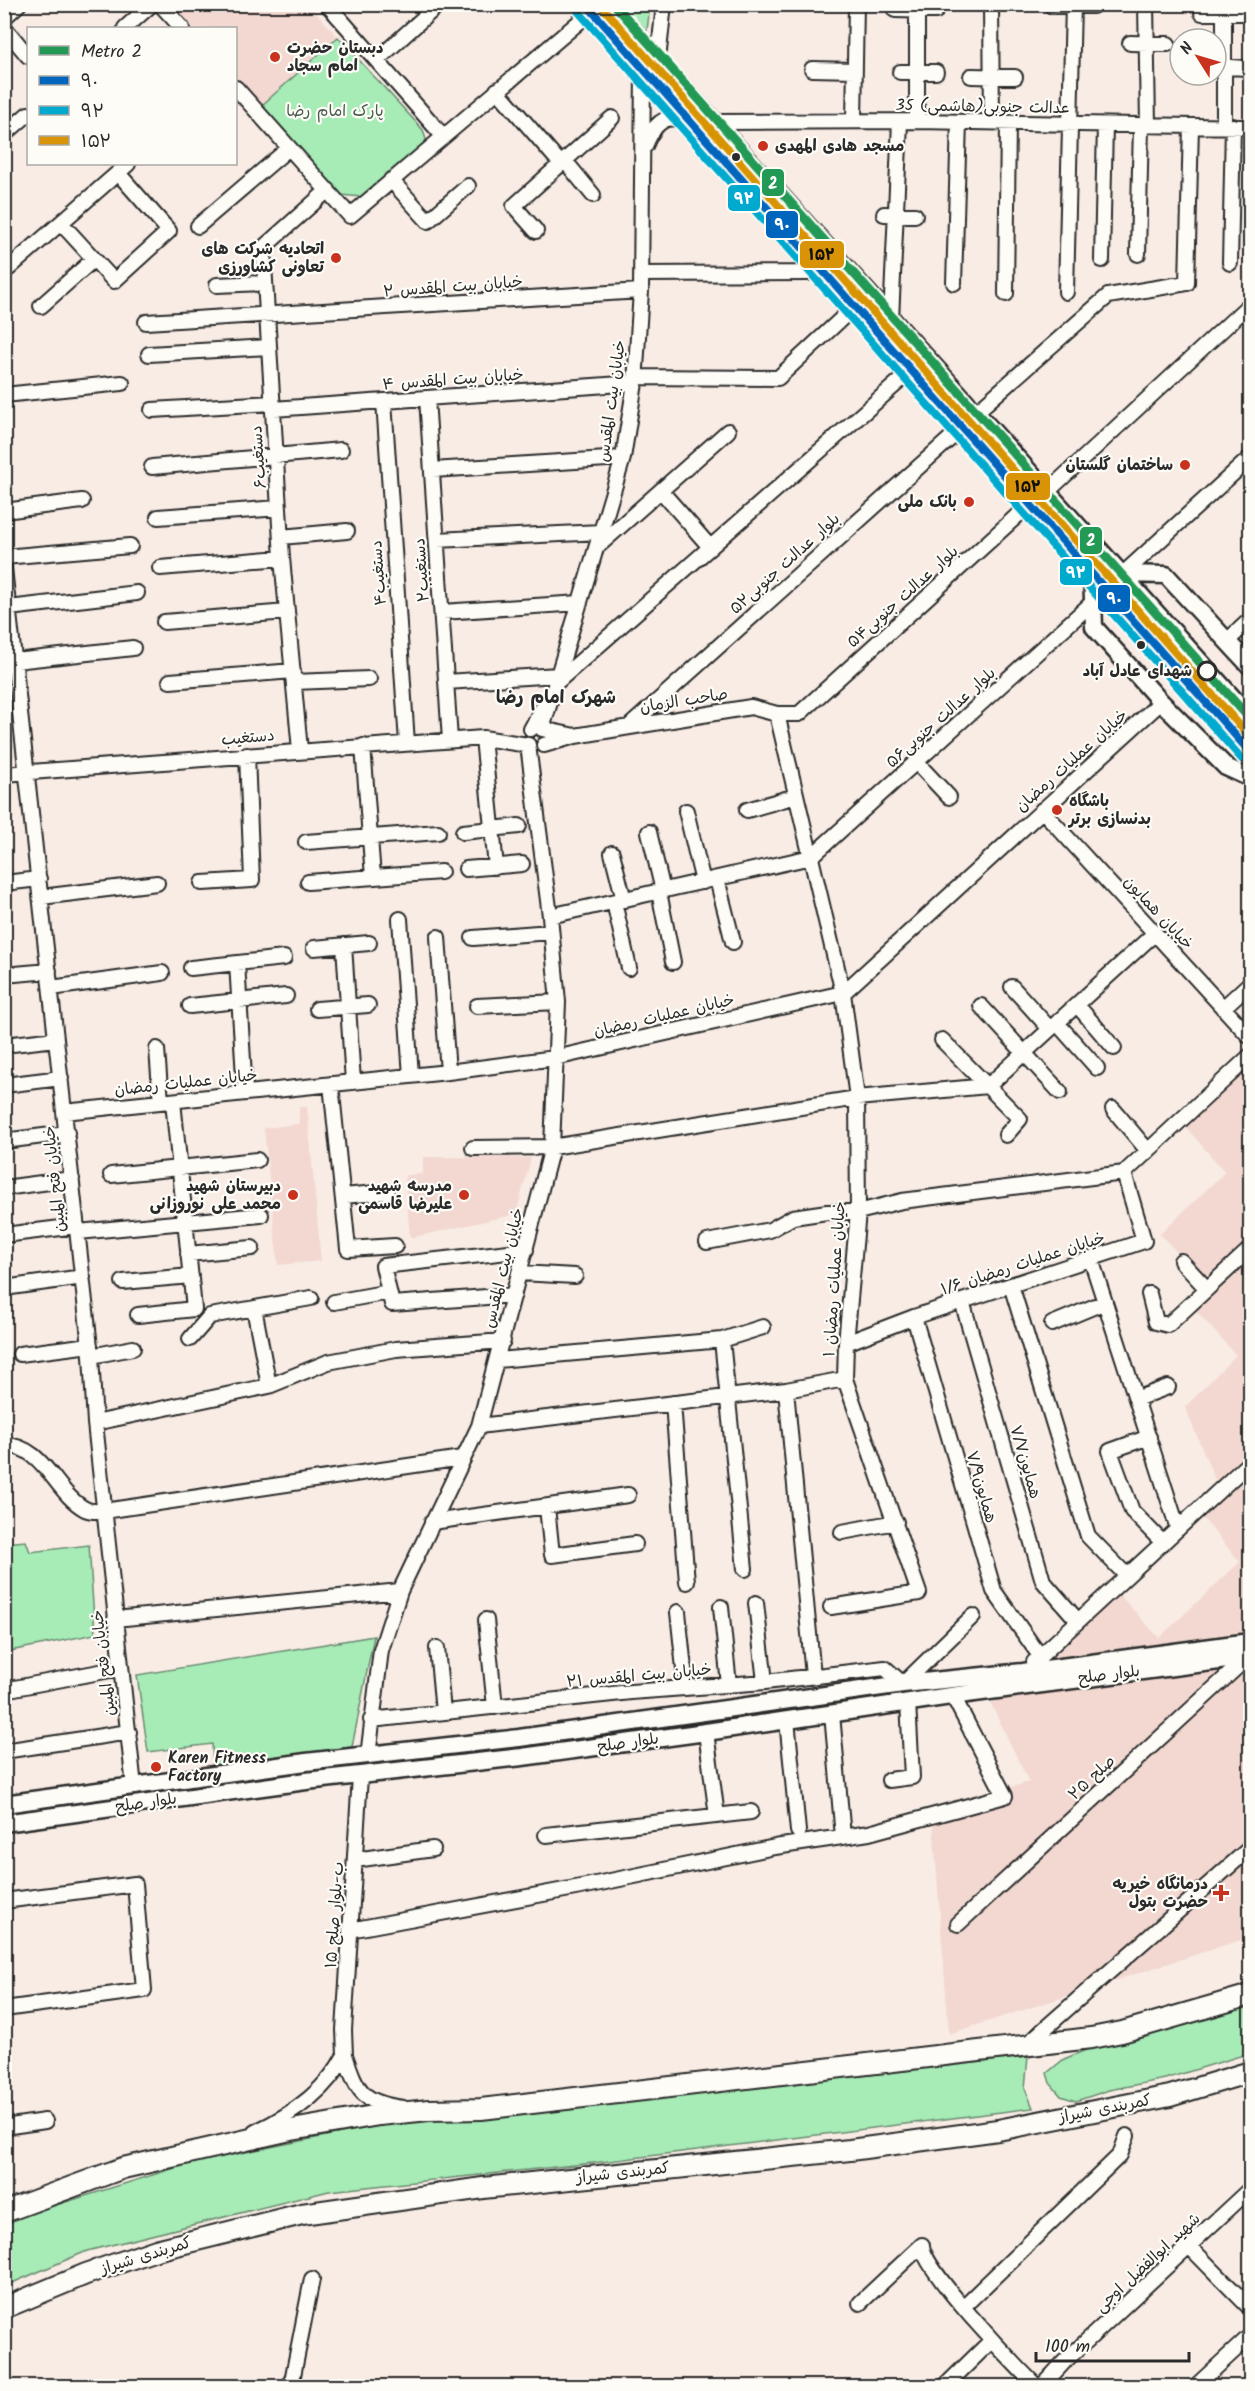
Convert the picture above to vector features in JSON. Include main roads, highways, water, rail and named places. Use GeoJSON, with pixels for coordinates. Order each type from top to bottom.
{"type":"FeatureCollection","features":[{"type":"Feature","properties":{"kind":"highway"},"geometry":{"type":"LineString","coordinates":[[4,2212],[123,2168],[286,2131],[379,2115],[429,2110],[481,2109],[1026,2046],[1122,2032],[1251,1995]]}},
{"type":"Feature","properties":{"kind":"highway","name":"کمربندی شیراز"},"geometry":{"type":"LineString","coordinates":[[4,2308],[86,2274],[156,2250],[302,2214],[483,2188],[850,2150],[998,2130],[1170,2096],[1251,2072]]}},
{"type":"Feature","properties":{"kind":"main road"},"geometry":{"type":"LineString","coordinates":[[608,4],[700,134],[1251,752]]}},
{"type":"Feature","properties":{"kind":"main road"},"geometry":{"type":"LineString","coordinates":[[589,8],[714,122],[1251,717]]}},
{"type":"Feature","properties":{"kind":"main road"},"geometry":{"type":"LineString","coordinates":[[746,186],[760,173]]}},
{"type":"Feature","properties":{"kind":"main road"},"geometry":{"type":"LineString","coordinates":[[1092,573],[1094,627],[1161,702],[1226,767],[1251,778]]}},
{"type":"Feature","properties":{"kind":"main road"},"geometry":{"type":"LineString","coordinates":[[1123,574],[1166,575],[1251,666]]}},
{"type":"Feature","properties":{"kind":"main road","name":"بلوار صلح"},"geometry":{"type":"LineString","coordinates":[[4,1804],[519,1738],[903,1684],[1250,1652]]}},
{"type":"Feature","properties":{"kind":"main road","name":"بلوار صلح"},"geometry":{"type":"LineString","coordinates":[[4,1823],[306,1781],[522,1757],[706,1732],[1250,1652]]}},
{"type":"Feature","properties":{"kind":"main road"},"geometry":{"type":"LineString","coordinates":[[519,1738],[522,1757]]}},
{"type":"Feature","properties":{"kind":"main road"},"geometry":{"type":"LineString","coordinates":[[45,1799],[48,1817]]}},
{"type":"Feature","properties":{"kind":"metro line","name":"2"},"geometry":{"type":"LineString","coordinates":[[614,4],[1250,719]]}},
{"type":"Feature","properties":{"kind":"place","name":"دبستان حضرت امام سجاد"},"geometry":{"type":"Point","coordinates":[275,57]}},
{"type":"Feature","properties":{"kind":"place","name":"مسجد هادی المهدی"},"geometry":{"type":"Point","coordinates":[763,146]}},
{"type":"Feature","properties":{"kind":"place","name":"اتحادیه شرکت های تعاونی کشاورزی"},"geometry":{"type":"Point","coordinates":[336,258]}},
{"type":"Feature","properties":{"kind":"place","name":"ساختمان گلستان"},"geometry":{"type":"Point","coordinates":[1185,465]}},
{"type":"Feature","properties":{"kind":"place","name":"بانک ملی"},"geometry":{"type":"Point","coordinates":[969,502]}},
{"type":"Feature","properties":{"kind":"place","name":"شهدای عادل آباد"},"geometry":{"type":"Point","coordinates":[1207,671]}},
{"type":"Feature","properties":{"kind":"place","name":"باشگاه بدنسازی برتر"},"geometry":{"type":"Point","coordinates":[1057,810]}},
{"type":"Feature","properties":{"kind":"place","name":"دبیرستان شهید محمد علی نوروزانی"},"geometry":{"type":"Point","coordinates":[293,1195]}},
{"type":"Feature","properties":{"kind":"place","name":"مدرسه شهید علیرضا قاسمی"},"geometry":{"type":"Point","coordinates":[464,1195]}},
{"type":"Feature","properties":{"kind":"place","name":"Karen Fitness Factory"},"geometry":{"type":"Point","coordinates":[156,1767]}},
{"type":"Feature","properties":{"kind":"place","name":"درمانگاه خیریه حضرت بتول"},"geometry":{"type":"Point","coordinates":[1221,1893]}},
{"type":"Feature","properties":{"kind":"district","name":"شهرک امام رضا"},"geometry":{"type":"Point","coordinates":[556,698]}},
{"type":"Feature","properties":{"kind":"park label","name":"پارک امام رضا"},"geometry":{"type":"Point","coordinates":[335,111]}}]}
